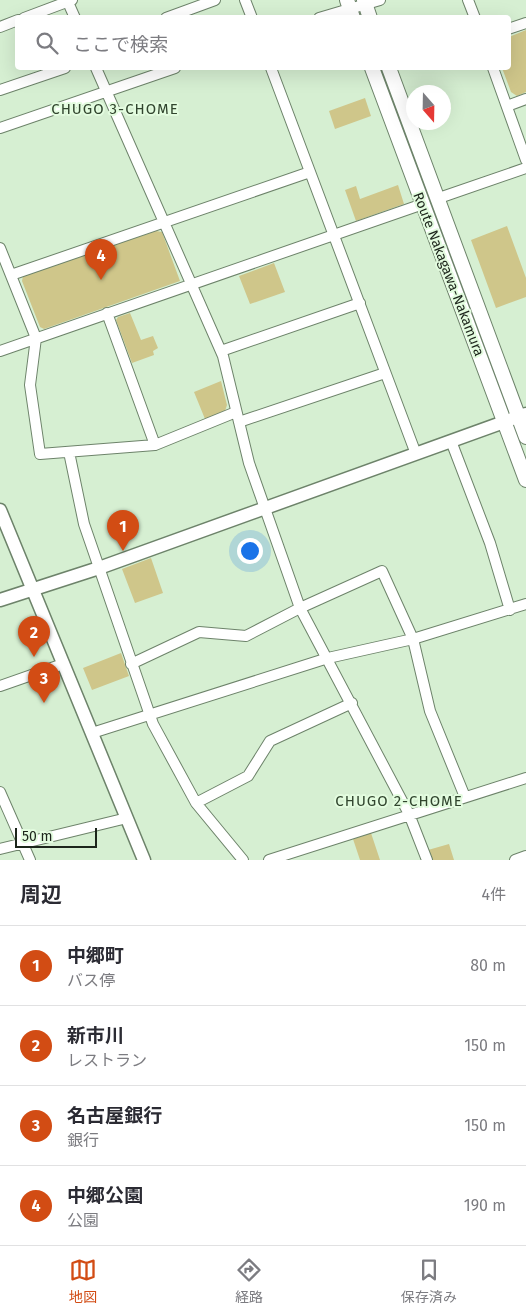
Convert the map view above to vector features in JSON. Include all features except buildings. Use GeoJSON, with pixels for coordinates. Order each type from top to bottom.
{"type":"FeatureCollection","features":[{"type":"Feature","properties":{"kind":"main road","name":"Route Nakagawa-Nakamura"},"geometry":{"type":"LineString","coordinates":[[373,70],[526,480]]}},
{"type":"Feature","properties":{"kind":"main road","name":"Route Nakagawa-Nakamura"},"geometry":{"type":"LineString","coordinates":[[390,70],[522,416],[526,437]]}},
{"type":"Feature","properties":{"kind":"street"},"geometry":{"type":"LineString","coordinates":[[32,15],[69,0],[73,15]]}},
{"type":"Feature","properties":{"kind":"street"},"geometry":{"type":"LineString","coordinates":[[174,15],[215,0]]}},
{"type":"Feature","properties":{"kind":"street"},"geometry":{"type":"LineString","coordinates":[[245,0],[251,15]]}},
{"type":"Feature","properties":{"kind":"street"},"geometry":{"type":"LineString","coordinates":[[328,15],[350,8],[367,8],[380,0]]}},
{"type":"Feature","properties":{"kind":"street"},"geometry":{"type":"LineString","coordinates":[[468,0],[474,15]]}},
{"type":"Feature","properties":{"kind":"street"},"geometry":{"type":"LineString","coordinates":[[0,26],[15,21]]}},
{"type":"Feature","properties":{"kind":"street"},"geometry":{"type":"LineString","coordinates":[[511,28],[526,23]]}},
{"type":"Feature","properties":{"kind":"street"},"geometry":{"type":"LineString","coordinates":[[0,90],[59,70]]}},
{"type":"Feature","properties":{"kind":"street"},"geometry":{"type":"LineString","coordinates":[[97,70],[190,285],[221,351],[249,464],[300,608],[409,814],[427,860]]}},
{"type":"Feature","properties":{"kind":"street"},"geometry":{"type":"LineString","coordinates":[[0,128],[169,70]]}},
{"type":"Feature","properties":{"kind":"street"},"geometry":{"type":"LineString","coordinates":[[272,70],[416,454]]}},
{"type":"Feature","properties":{"kind":"street"},"geometry":{"type":"LineString","coordinates":[[494,70],[526,160]]}},
{"type":"Feature","properties":{"kind":"street"},"geometry":{"type":"LineString","coordinates":[[507,106],[526,99]]}},
{"type":"Feature","properties":{"kind":"street"},"geometry":{"type":"LineString","coordinates":[[439,198],[526,168]]}},
{"type":"Feature","properties":{"kind":"street"},"geometry":{"type":"LineString","coordinates":[[11,275],[310,172]]}},
{"type":"Feature","properties":{"kind":"street"},"geometry":{"type":"LineString","coordinates":[[0,351],[423,204]]}},
{"type":"Feature","properties":{"kind":"street"},"geometry":{"type":"LineString","coordinates":[[0,248],[36,338],[30,386],[40,454],[155,445],[237,417],[385,373]]}},
{"type":"Feature","properties":{"kind":"street"},"geometry":{"type":"LineString","coordinates":[[221,351],[360,303]]}},
{"type":"Feature","properties":{"kind":"street"},"geometry":{"type":"LineString","coordinates":[[108,313],[155,445]]}},
{"type":"Feature","properties":{"kind":"street"},"geometry":{"type":"LineString","coordinates":[[0,600],[99,568],[522,416]]}},
{"type":"Feature","properties":{"kind":"street"},"geometry":{"type":"LineString","coordinates":[[451,441],[490,543],[510,610]]}},
{"type":"Feature","properties":{"kind":"street"},"geometry":{"type":"LineString","coordinates":[[69,452],[84,524],[150,715],[196,803],[243,860]]}},
{"type":"Feature","properties":{"kind":"street"},"geometry":{"type":"LineString","coordinates":[[0,510],[144,860]]}},
{"type":"Feature","properties":{"kind":"street"},"geometry":{"type":"LineString","coordinates":[[131,664],[199,632],[246,636],[300,608],[382,571],[413,639],[430,711],[465,797]]}},
{"type":"Feature","properties":{"kind":"street"},"geometry":{"type":"LineString","coordinates":[[92,733],[328,658],[413,639],[526,604]]}},
{"type":"Feature","properties":{"kind":"street"},"geometry":{"type":"LineString","coordinates":[[0,686],[63,664]]}},
{"type":"Feature","properties":{"kind":"street"},"geometry":{"type":"LineString","coordinates":[[196,803],[248,776],[270,741],[352,704]]}},
{"type":"Feature","properties":{"kind":"street"},"geometry":{"type":"LineString","coordinates":[[269,860],[526,778]]}},
{"type":"Feature","properties":{"kind":"street"},"geometry":{"type":"LineString","coordinates":[[0,792],[30,860]]}},
{"type":"Feature","properties":{"kind":"street"},"geometry":{"type":"LineString","coordinates":[[0,849],[127,818]]}},
{"type":"Feature","properties":{"kind":"street"},"geometry":{"type":"LineString","coordinates":[[515,860],[526,856]]}},
{"type":"Feature","properties":{"kind":"shaded area"},"geometry":{"type":"Polygon","coordinates":[[[526,30],[526,92],[517,96],[511,92],[503,70],[511,70],[511,36],[526,30]]]}},
{"type":"Feature","properties":{"kind":"shaded area"},"geometry":{"type":"Polygon","coordinates":[[[365,98],[371,116],[335,129],[329,111],[365,98]]]}},
{"type":"Feature","properties":{"kind":"shaded area"},"geometry":{"type":"Polygon","coordinates":[[[398,185],[404,204],[356,221],[345,190],[356,186],[360,199],[398,185]]]}},
{"type":"Feature","properties":{"kind":"shaded area"},"geometry":{"type":"Polygon","coordinates":[[[507,226],[526,278],[526,297],[496,308],[471,240],[507,226]]]}},
{"type":"Feature","properties":{"kind":"shaded area"},"geometry":{"type":"Polygon","coordinates":[[[156,231],[162,232],[180,281],[44,329],[40,327],[22,281],[23,276],[156,231]]]}},
{"type":"Feature","properties":{"kind":"shaded area"},"geometry":{"type":"Polygon","coordinates":[[[274,263],[285,292],[250,304],[239,276],[274,263]]]}},
{"type":"Feature","properties":{"kind":"shaded area"},"geometry":{"type":"Polygon","coordinates":[[[130,313],[141,340],[153,336],[158,348],[153,351],[154,355],[132,363],[116,320],[118,317],[130,313]]]}},
{"type":"Feature","properties":{"kind":"shaded area"},"geometry":{"type":"Polygon","coordinates":[[[221,381],[227,405],[225,411],[205,419],[194,392],[221,381]]]}},
{"type":"Feature","properties":{"kind":"shaded area"},"geometry":{"type":"Polygon","coordinates":[[[151,558],[163,593],[135,603],[122,569],[151,558]]]}},
{"type":"Feature","properties":{"kind":"shaded area"},"geometry":{"type":"Polygon","coordinates":[[[121,653],[129,676],[92,690],[83,668],[121,653]]]}},
{"type":"Feature","properties":{"kind":"shaded area"},"geometry":{"type":"Polygon","coordinates":[[[371,833],[380,860],[360,860],[353,839],[371,833]]]}},
{"type":"Feature","properties":{"kind":"shaded area"},"geometry":{"type":"Polygon","coordinates":[[[449,844],[454,860],[431,860],[428,850],[449,844]]]}},
{"type":"Feature","properties":{"kind":"place","name":"中郷公園"},"geometry":{"type":"Point","coordinates":[101,280]}},
{"type":"Feature","properties":{"kind":"place","name":"中郷町"},"geometry":{"type":"Point","coordinates":[123,551]}},
{"type":"Feature","properties":{"kind":"place","name":"新市川"},"geometry":{"type":"Point","coordinates":[34,657]}},
{"type":"Feature","properties":{"kind":"place","name":"名古屋銀行"},"geometry":{"type":"Point","coordinates":[44,703]}},
{"type":"Feature","properties":{"kind":"district","name":"CHUGO 3-CHOME"},"geometry":{"type":"Point","coordinates":[115,109]}},
{"type":"Feature","properties":{"kind":"district","name":"CHUGO 2-CHOME"},"geometry":{"type":"Point","coordinates":[399,801]}}]}
